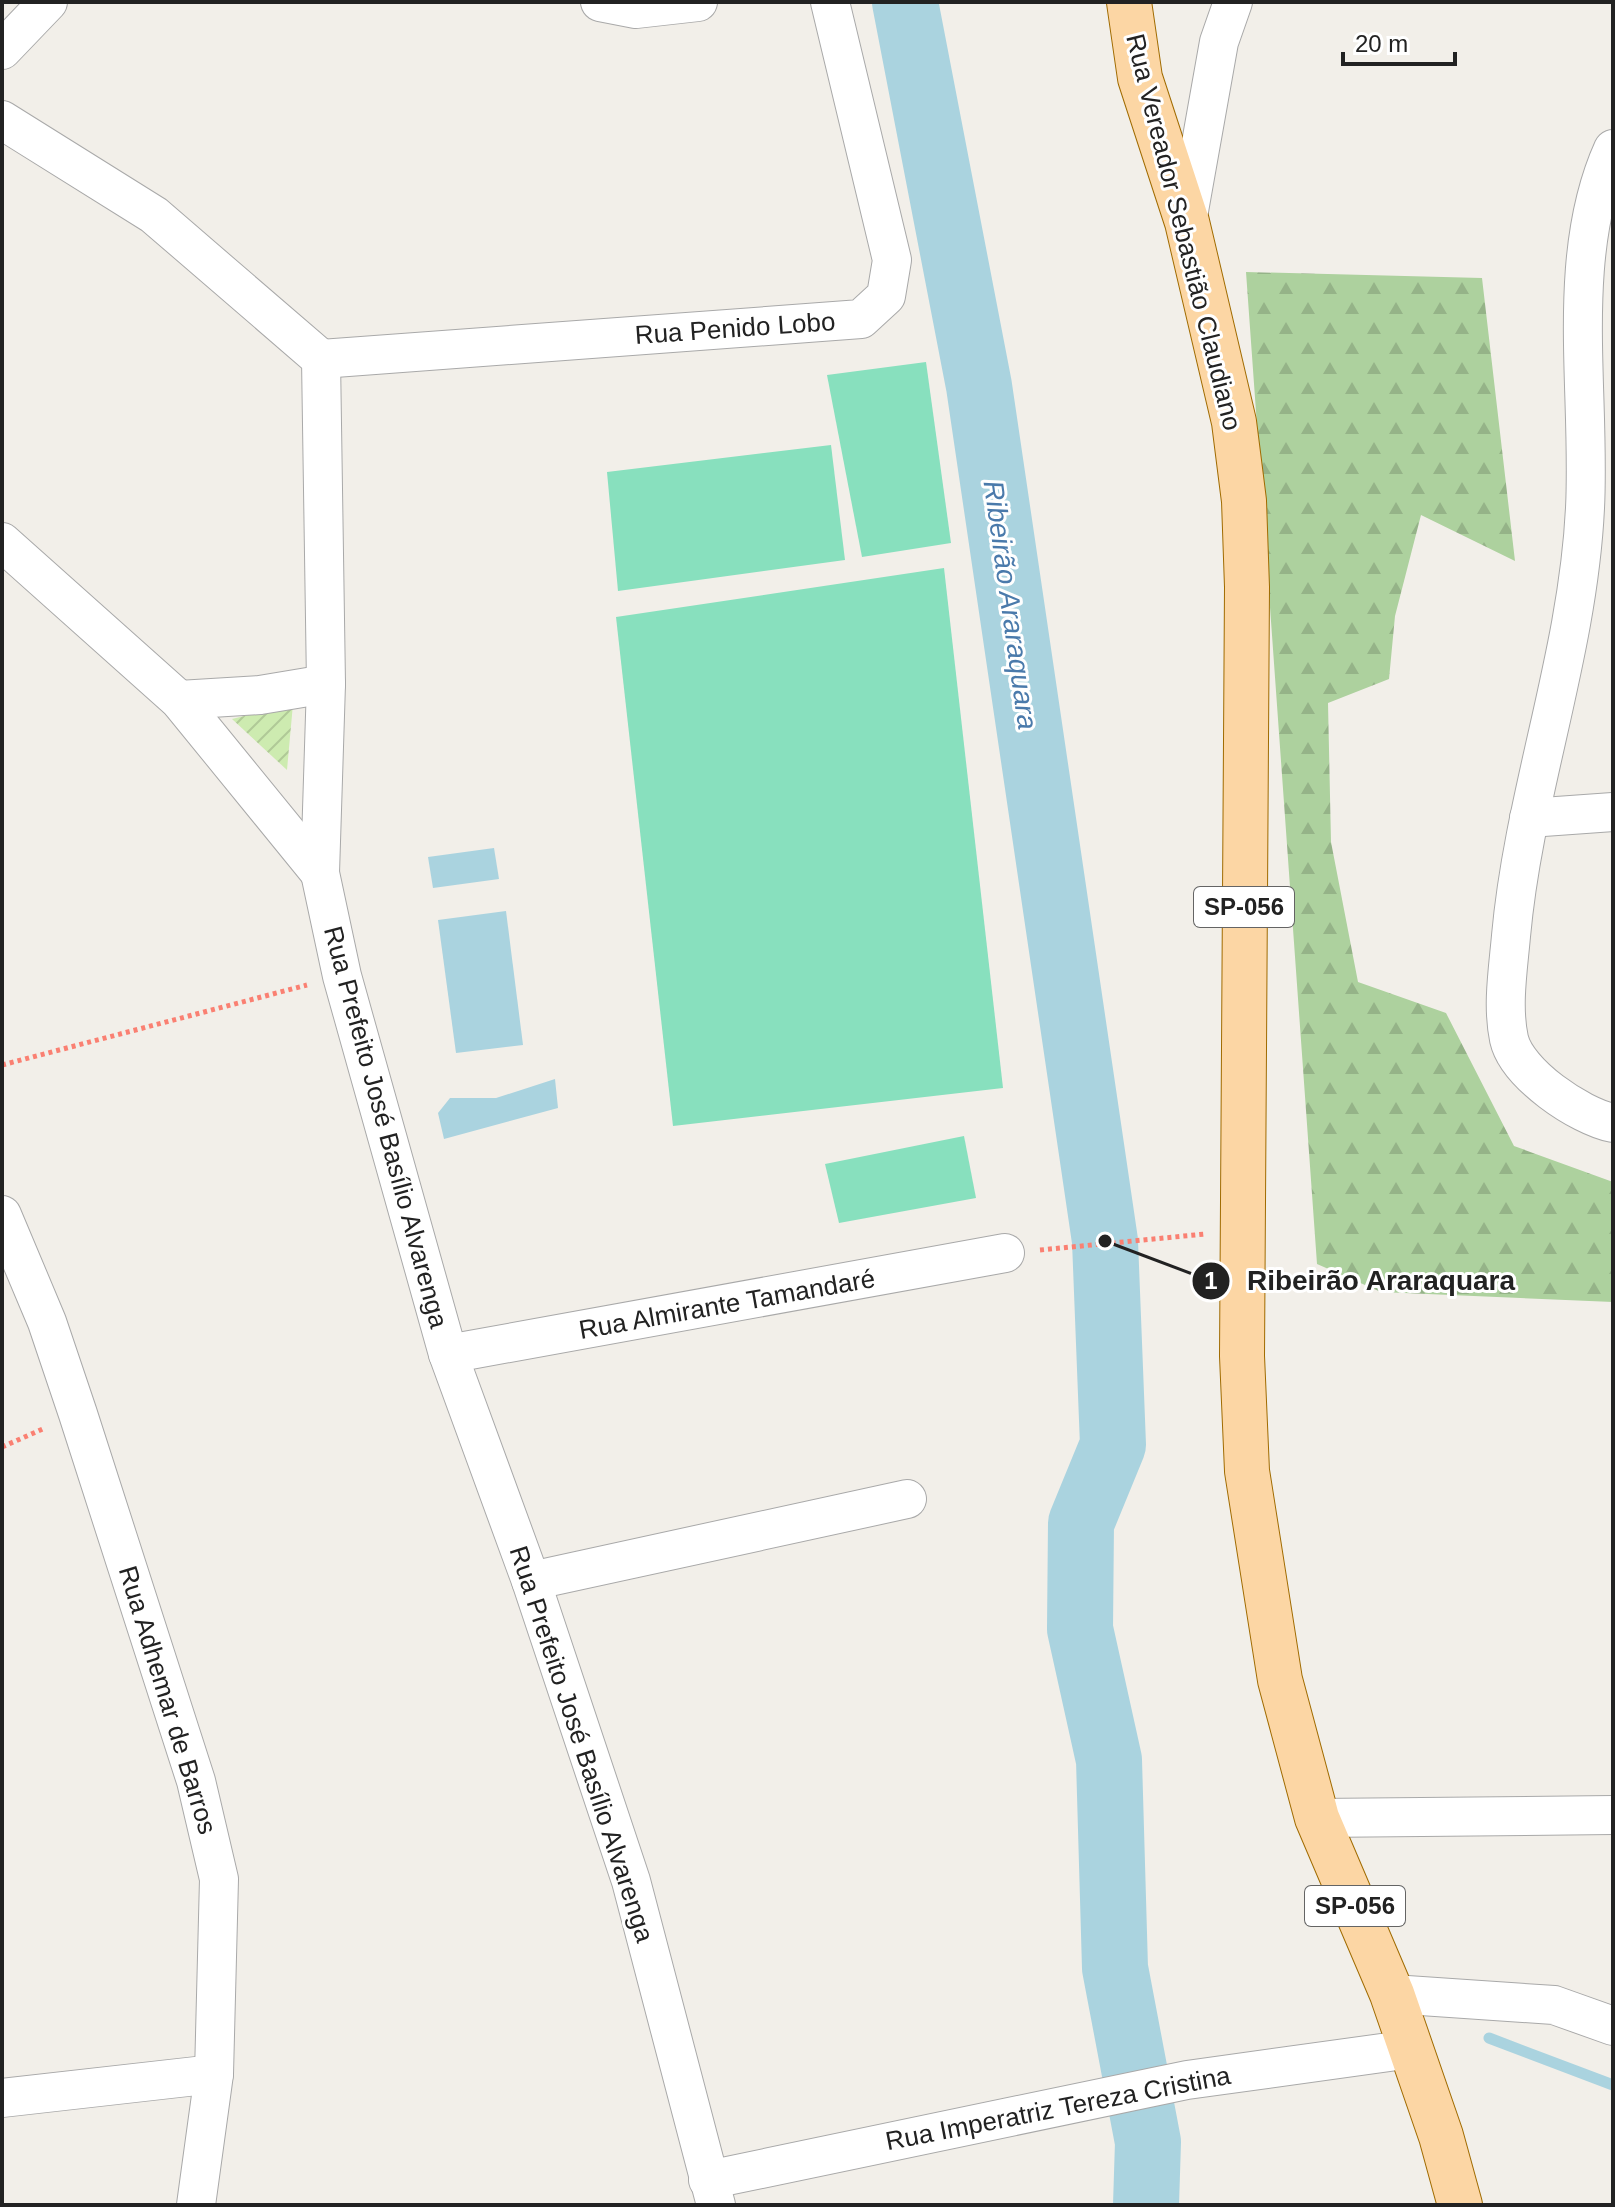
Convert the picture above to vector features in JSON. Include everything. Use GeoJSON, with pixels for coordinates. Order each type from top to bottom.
{"type":"FeatureCollection","features":[{"type":"Feature","properties":{"kind":"main road","name":"Rua Vereador Sebastião Claudiano"},"geometry":{"type":"LineString","coordinates":[[1129,2],[1140,78],[1187,222],[1234,422],[1244,501],[1247,587],[1242,1356],[1247,1471],[1280,1680],[1317,1818],[1392,1994],[1460,2205]]}},
{"type":"Feature","properties":{"kind":"street"},"geometry":{"type":"LineString","coordinates":[[2,50],[48,2]]}},
{"type":"Feature","properties":{"kind":"street"},"geometry":{"type":"LineString","coordinates":[[600,2],[636,9],[698,2]]}},
{"type":"Feature","properties":{"kind":"street","name":"Rua Penido Lobo"},"geometry":{"type":"LineString","coordinates":[[321,359],[861,319],[886,296],[892,260],[830,2]]}},
{"type":"Feature","properties":{"kind":"street"},"geometry":{"type":"LineString","coordinates":[[1187,222],[1219,42],[1233,2]]}},
{"type":"Feature","properties":{"kind":"street"},"geometry":{"type":"LineString","coordinates":[[2,120],[154,215],[321,359]]}},
{"type":"Feature","properties":{"kind":"street"},"geometry":{"type":"LineString","coordinates":[[1613,149],[1589,216],[1585,508],[1578,575],[1567,650],[1514,897],[1506,991],[1509,1042],[1531,1072],[1557,1099],[1594,1119],[1613,1123]]}},
{"type":"Feature","properties":{"kind":"street","name":"Rua Prefeito José Basílio Alvarenga"},"geometry":{"type":"LineString","coordinates":[[321,359],[326,684],[320,873],[342,976],[448,1354],[531,1581],[631,1881],[712,2193]]}},
{"type":"Feature","properties":{"kind":"street"},"geometry":{"type":"LineString","coordinates":[[2,542],[179,700],[320,873]]}},
{"type":"Feature","properties":{"kind":"street"},"geometry":{"type":"LineString","coordinates":[[179,700],[260,695],[326,684]]}},
{"type":"Feature","properties":{"kind":"street"},"geometry":{"type":"LineString","coordinates":[[1529,818],[1613,812]]}},
{"type":"Feature","properties":{"kind":"street","name":"Rua Adhemar de Barros"},"geometry":{"type":"LineString","coordinates":[[2,1215],[47,1322],[78,1414],[208,1824],[219,1879],[214,2074],[196,2205]]}},
{"type":"Feature","properties":{"kind":"street","name":"Rua Almirante Tamandaré"},"geometry":{"type":"LineString","coordinates":[[448,1354],[1005,1253]]}},
{"type":"Feature","properties":{"kind":"street"},"geometry":{"type":"LineString","coordinates":[[531,1581],[907,1499]]}},
{"type":"Feature","properties":{"kind":"street"},"geometry":{"type":"LineString","coordinates":[[1317,1818],[1613,1815]]}},
{"type":"Feature","properties":{"kind":"street"},"geometry":{"type":"LineString","coordinates":[[1392,1994],[1554,2005],[1613,2026]]}},
{"type":"Feature","properties":{"kind":"street","name":"Rua Imperatriz Tereza Cristina"},"geometry":{"type":"LineString","coordinates":[[712,2193],[1120,2093],[1187,2080],[1411,2049]]}},
{"type":"Feature","properties":{"kind":"street"},"geometry":{"type":"LineString","coordinates":[[2,2098],[214,2074]]}},
{"type":"Feature","properties":{"kind":"path"},"geometry":{"type":"LineString","coordinates":[[2,1065],[342,976]]}},
{"type":"Feature","properties":{"kind":"path"},"geometry":{"type":"LineString","coordinates":[[1005,1253],[1242,1230]]}},
{"type":"Feature","properties":{"kind":"green space"},"geometry":{"type":"Polygon","coordinates":[[[1246,272],[1482,278],[1515,561],[1421,515],[1395,616],[1389,679],[1328,703],[1331,842],[1358,982],[1446,1013],[1514,1146],[1613,1182],[1613,1302],[1381,1292],[1317,1264],[1246,272]]]}},
{"type":"Feature","properties":{"kind":"green space"},"geometry":{"type":"Polygon","coordinates":[[[926,362],[951,543],[862,557],[827,375],[926,362]]]}},
{"type":"Feature","properties":{"kind":"green space"},"geometry":{"type":"Polygon","coordinates":[[[831,445],[845,560],[618,591],[607,472],[831,445]]]}},
{"type":"Feature","properties":{"kind":"green space"},"geometry":{"type":"Polygon","coordinates":[[[944,568],[1003,1088],[673,1126],[616,617],[944,568]]]}},
{"type":"Feature","properties":{"kind":"green space"},"geometry":{"type":"Polygon","coordinates":[[[293,704],[287,770],[232,719],[293,704]]]}},
{"type":"Feature","properties":{"kind":"green space"},"geometry":{"type":"Polygon","coordinates":[[[964,1136],[976,1198],[839,1223],[825,1164],[964,1136]]]}},
{"type":"Feature","properties":{"kind":"water"},"geometry":{"type":"Polygon","coordinates":[[[494,848],[499,879],[433,888],[428,857],[494,848]]]}},
{"type":"Feature","properties":{"kind":"water"},"geometry":{"type":"Polygon","coordinates":[[[506,911],[523,1045],[456,1053],[438,920],[506,911]]]}},
{"type":"Feature","properties":{"kind":"water"},"geometry":{"type":"Polygon","coordinates":[[[555,1079],[558,1108],[444,1139],[438,1113],[450,1098],[496,1098],[555,1079]]]}},
{"type":"Feature","properties":{"kind":"waterway","name":"Ribeirão Araraquara"},"geometry":{"type":"LineString","coordinates":[[905,2],[979,386],[1105,1241],[1113,1445],[1081,1523],[1080,1629],[1109,1760],[1115,1968],[1148,2142],[1146,2205]]}},
{"type":"Feature","properties":{"kind":"waterway"},"geometry":{"type":"LineString","coordinates":[[1489,2038],[1613,2085]]}},
{"type":"Feature","properties":{"kind":"place","name":"Ribeirão Araraquara"},"geometry":{"type":"Point","coordinates":[1105,1241]}}]}
